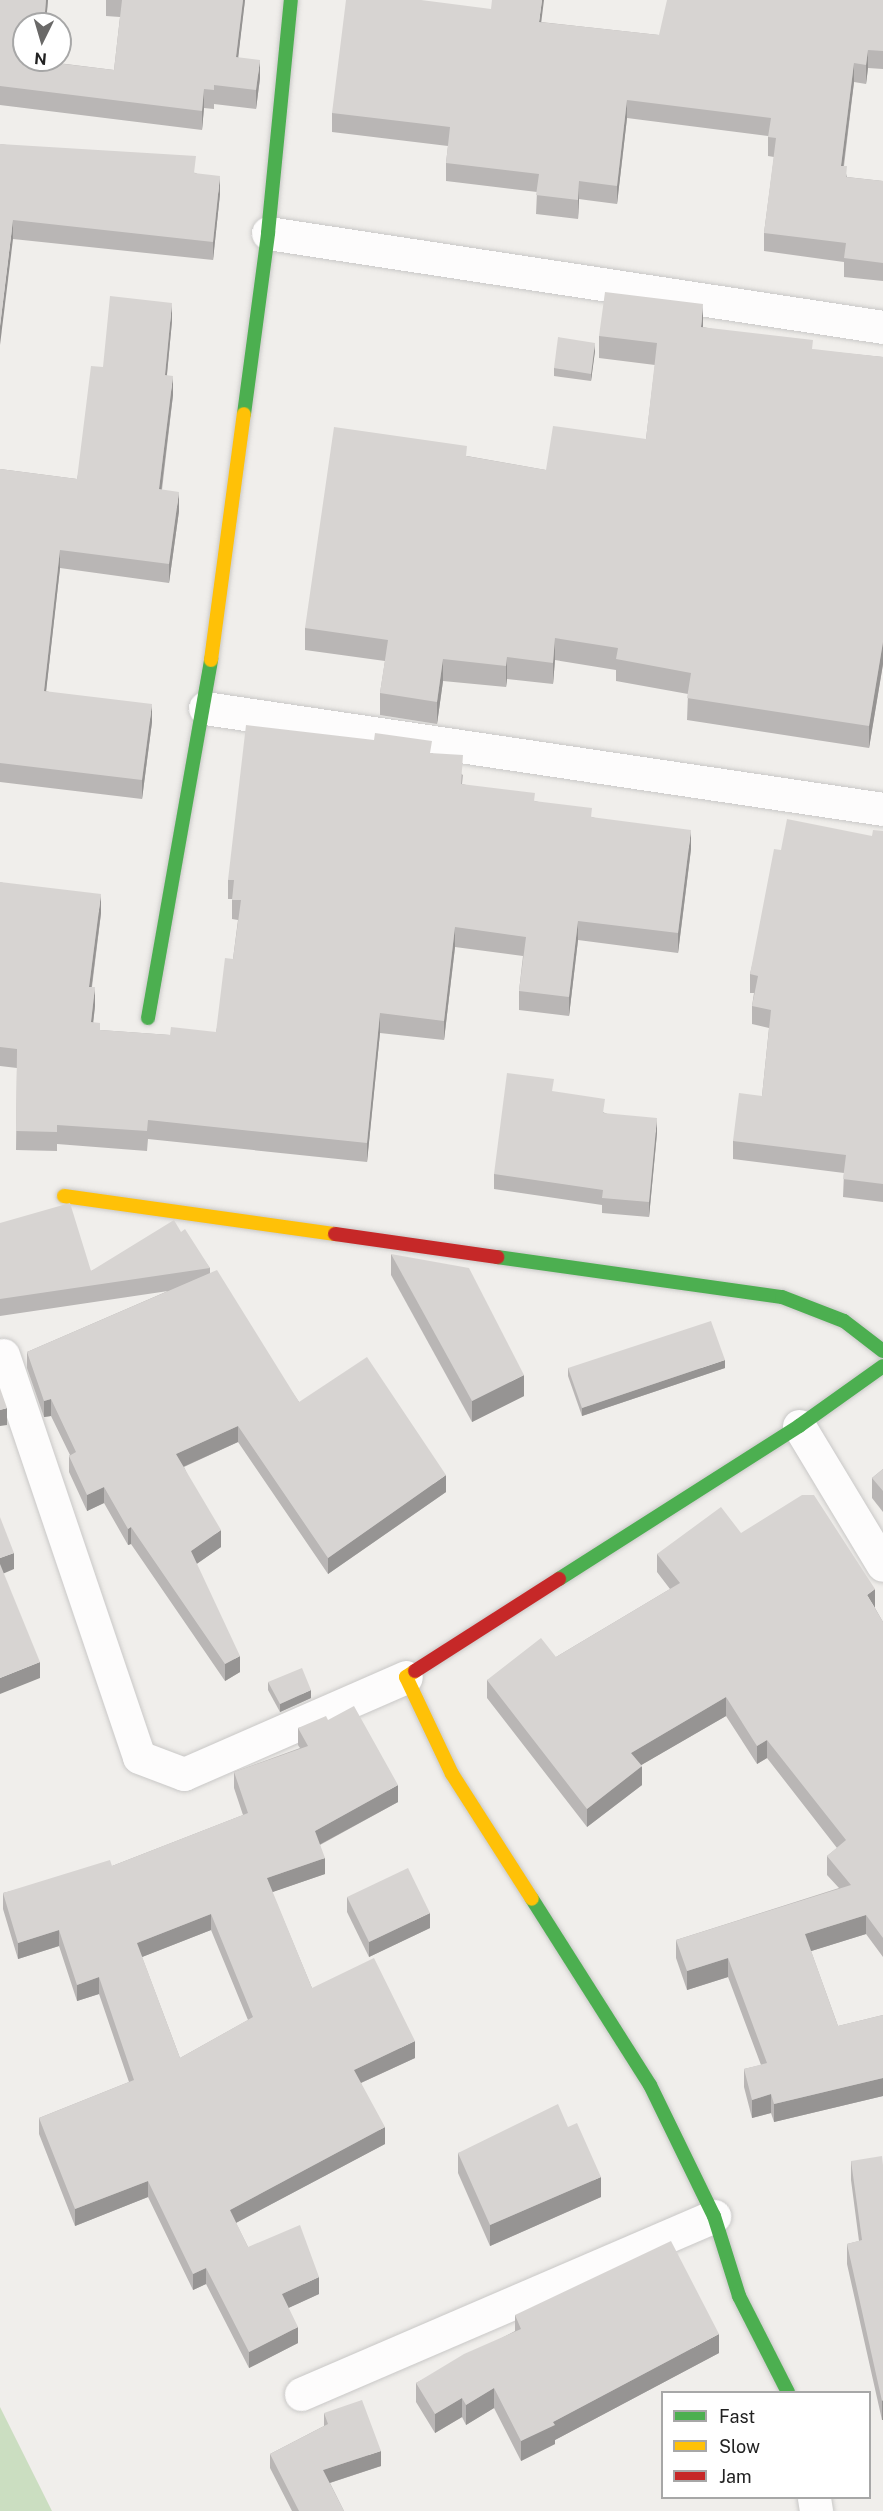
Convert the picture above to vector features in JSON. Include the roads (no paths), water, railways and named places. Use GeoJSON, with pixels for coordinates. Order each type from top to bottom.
{"type":"FeatureCollection","features":[{"type":"Feature","properties":{"kind":"street"},"geometry":{"type":"LineString","coordinates":[[148,1017],[205,708],[268,233],[291,0]]}},
{"type":"Feature","properties":{"kind":"street"},"geometry":{"type":"LineString","coordinates":[[268,233],[883,327]]}},
{"type":"Feature","properties":{"kind":"street"},"geometry":{"type":"LineString","coordinates":[[205,708],[883,809]]}},
{"type":"Feature","properties":{"kind":"street"},"geometry":{"type":"LineString","coordinates":[[64,1196],[782,1297],[844,1322],[883,1352]]}},
{"type":"Feature","properties":{"kind":"street"},"geometry":{"type":"LineString","coordinates":[[3,1355],[139,1757],[184,1774],[406,1677],[799,1426],[883,1366]]}},
{"type":"Feature","properties":{"kind":"street"},"geometry":{"type":"LineString","coordinates":[[799,1426],[883,1565]]}},
{"type":"Feature","properties":{"kind":"street"},"geometry":{"type":"LineString","coordinates":[[406,1677],[452,1774],[650,2085],[714,2216],[739,2296],[787,2391]]}},
{"type":"Feature","properties":{"kind":"street"},"geometry":{"type":"LineString","coordinates":[[302,2394],[714,2216]]}}]}
